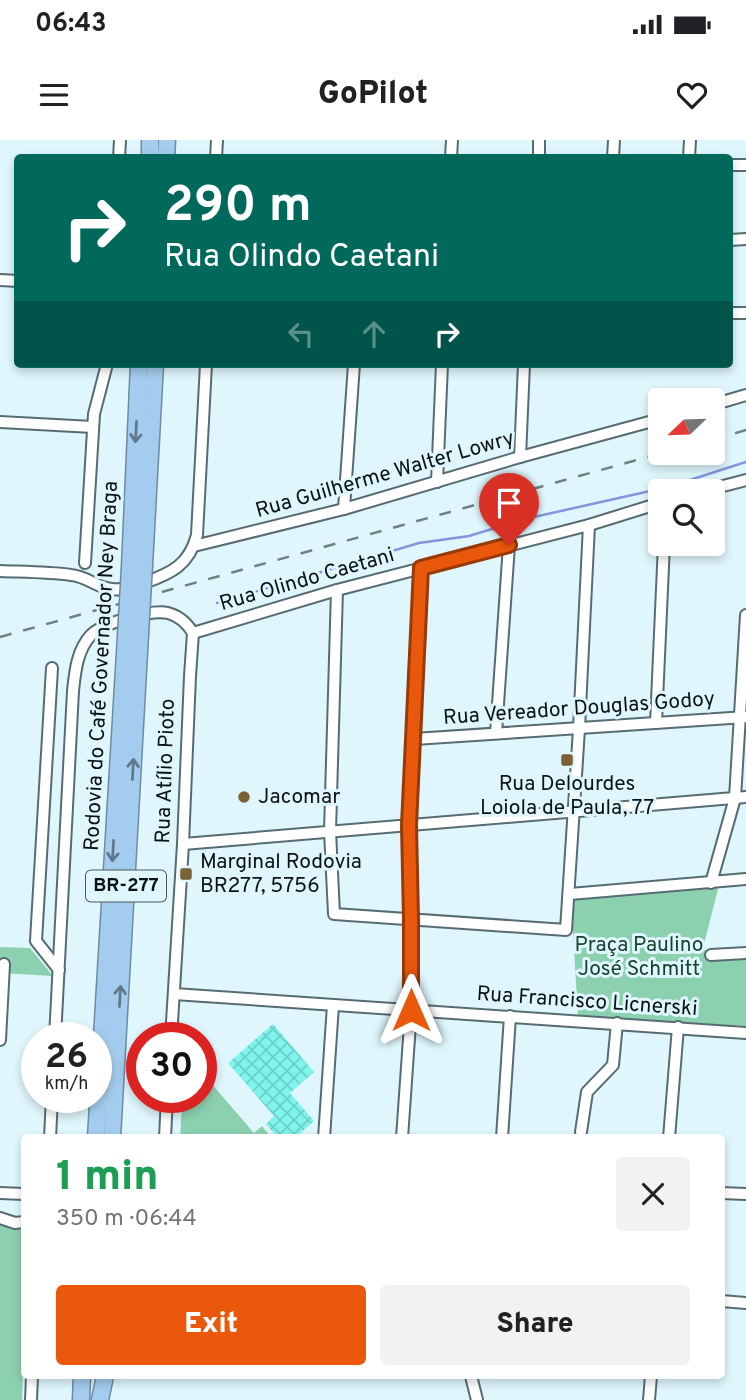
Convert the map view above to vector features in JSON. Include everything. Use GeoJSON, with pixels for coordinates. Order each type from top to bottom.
{"type":"FeatureCollection","features":[{"type":"Feature","properties":{"kind":"highway","name":"Rodovia do Café Governador Ney Braga"},"geometry":{"type":"LineString","coordinates":[[137,567],[139,368]]}},
{"type":"Feature","properties":{"kind":"highway","name":"Rodovia do Café Governador Ney Braga"},"geometry":{"type":"LineString","coordinates":[[96,1134],[137,567],[155,368]]}},
{"type":"Feature","properties":{"kind":"highway","name":"Rodovia do Café Governador Ney Braga"},"geometry":{"type":"LineString","coordinates":[[112,1134],[133,635]]}},
{"type":"Feature","properties":{"kind":"highway"},"geometry":{"type":"LineString","coordinates":[[114,1100],[118,1134]]}},
{"type":"Feature","properties":{"kind":"highway"},"geometry":{"type":"LineString","coordinates":[[81,1400],[82,1379]]}},
{"type":"Feature","properties":{"kind":"highway"},"geometry":{"type":"LineString","coordinates":[[97,1379],[98,1400]]}},
{"type":"Feature","properties":{"kind":"highway"},"geometry":{"type":"LineString","coordinates":[[98,1400],[104,1379]]}},
{"type":"Feature","properties":{"kind":"street","name":"Rodovia do Café Governador Ney Braga"},"geometry":{"type":"LineString","coordinates":[[85,563],[93,427],[96,402],[106,368]]}},
{"type":"Feature","properties":{"kind":"street"},"geometry":{"type":"LineString","coordinates":[[0,570],[75,575],[114,590],[170,573],[180,566],[194,546],[199,523],[206,368]]}},
{"type":"Feature","properties":{"kind":"street"},"geometry":{"type":"LineString","coordinates":[[344,509],[355,368]]}},
{"type":"Feature","properties":{"kind":"street"},"geometry":{"type":"LineString","coordinates":[[437,482],[442,368]]}},
{"type":"Feature","properties":{"kind":"street"},"geometry":{"type":"LineString","coordinates":[[520,457],[524,368]]}},
{"type":"Feature","properties":{"kind":"street"},"geometry":{"type":"LineString","coordinates":[[725,401],[746,395]]}},
{"type":"Feature","properties":{"kind":"street"},"geometry":{"type":"LineString","coordinates":[[0,422],[93,427]]}},
{"type":"Feature","properties":{"kind":"street","name":"Rua Guilherme Walter Lowry"},"geometry":{"type":"LineString","coordinates":[[194,546],[344,509],[648,422]]}},
{"type":"Feature","properties":{"kind":"street"},"geometry":{"type":"LineString","coordinates":[[725,486],[746,480]]}},
{"type":"Feature","properties":{"kind":"street","name":"Rua Olindo Caetani"},"geometry":{"type":"LineString","coordinates":[[193,633],[337,590],[589,525],[648,507]]}},
{"type":"Feature","properties":{"kind":"street"},"geometry":{"type":"LineString","coordinates":[[337,590],[330,831],[334,914],[566,930],[589,525]]}},
{"type":"Feature","properties":{"kind":"street"},"geometry":{"type":"LineString","coordinates":[[496,733],[509,545]]}},
{"type":"Feature","properties":{"kind":"street"},"geometry":{"type":"LineString","coordinates":[[656,723],[663,556]]}},
{"type":"Feature","properties":{"kind":"street"},"geometry":{"type":"LineString","coordinates":[[402,1134],[411,1010],[409,825],[421,568]]}},
{"type":"Feature","properties":{"kind":"street"},"geometry":{"type":"LineString","coordinates":[[56,1022],[73,691],[76,667],[83,646],[90,636],[107,625],[160,612],[169,613],[184,621],[193,633]]}},
{"type":"Feature","properties":{"kind":"street"},"geometry":{"type":"LineString","coordinates":[[711,883],[741,798],[746,615]]}},
{"type":"Feature","properties":{"kind":"street","name":"Rua Atílio Pioto"},"geometry":{"type":"LineString","coordinates":[[172,1022],[193,633]]}},
{"type":"Feature","properties":{"kind":"street"},"geometry":{"type":"LineString","coordinates":[[52,668],[36,941],[58,970]]}},
{"type":"Feature","properties":{"kind":"street","name":"Rua Vereador Douglas Godoy"},"geometry":{"type":"LineString","coordinates":[[414,739],[743,717]]}},
{"type":"Feature","properties":{"kind":"street"},"geometry":{"type":"LineString","coordinates":[[183,844],[741,798]]}},
{"type":"Feature","properties":{"kind":"street"},"geometry":{"type":"LineString","coordinates":[[570,894],[746,879]]}},
{"type":"Feature","properties":{"kind":"street"},"geometry":{"type":"LineString","coordinates":[[711,955],[746,953]]}},
{"type":"Feature","properties":{"kind":"street"},"geometry":{"type":"LineString","coordinates":[[0,1040],[4,964]]}},
{"type":"Feature","properties":{"kind":"street","name":"Rua Francisco Licnerski"},"geometry":{"type":"LineString","coordinates":[[174,994],[746,1033]]}},
{"type":"Feature","properties":{"kind":"street"},"geometry":{"type":"LineString","coordinates":[[324,1134],[333,1005]]}},
{"type":"Feature","properties":{"kind":"street"},"geometry":{"type":"LineString","coordinates":[[502,1134],[510,1016]]}},
{"type":"Feature","properties":{"kind":"street"},"geometry":{"type":"LineString","coordinates":[[581,1132],[587,1092],[612,1065],[617,1023]]}},
{"type":"Feature","properties":{"kind":"street"},"geometry":{"type":"LineString","coordinates":[[669,1134],[678,1027]]}},
{"type":"Feature","properties":{"kind":"street"},"geometry":{"type":"LineString","coordinates":[[50,1134],[51,1113]]}},
{"type":"Feature","properties":{"kind":"street"},"geometry":{"type":"LineString","coordinates":[[165,1134],[166,1113]]}},
{"type":"Feature","properties":{"kind":"street"},"geometry":{"type":"LineString","coordinates":[[0,1193],[21,1194]]}},
{"type":"Feature","properties":{"kind":"street"},"geometry":{"type":"LineString","coordinates":[[725,1193],[746,1195]]}},
{"type":"Feature","properties":{"kind":"street"},"geometry":{"type":"LineString","coordinates":[[0,1218],[21,1222]]}},
{"type":"Feature","properties":{"kind":"street"},"geometry":{"type":"LineString","coordinates":[[725,1301],[746,1303]]}},
{"type":"Feature","properties":{"kind":"street"},"geometry":{"type":"LineString","coordinates":[[31,1400],[32,1379]]}},
{"type":"Feature","properties":{"kind":"street"},"geometry":{"type":"LineString","coordinates":[[472,1379],[477,1400]]}},
{"type":"Feature","properties":{"kind":"street"},"geometry":{"type":"LineString","coordinates":[[649,1400],[651,1379]]}},
{"type":"Feature","properties":{"kind":"green space","name":"Praça Paulino José Schmitt"},"geometry":{"type":"Polygon","coordinates":[[[719,885],[703,948],[712,959],[746,959],[746,1026],[578,1018],[573,898],[719,885]]]}},
{"type":"Feature","properties":{"kind":"green space"},"geometry":{"type":"Polygon","coordinates":[[[0,947],[30,948],[53,976],[0,973],[0,947]]]}},
{"type":"Feature","properties":{"kind":"green space"},"geometry":{"type":"Polygon","coordinates":[[[217,1090],[254,1133],[262,1126],[269,1134],[180,1134],[182,1113],[217,1113],[217,1090]]]}},
{"type":"Feature","properties":{"kind":"green space"},"geometry":{"type":"Polygon","coordinates":[[[0,1225],[21,1228],[23,1379],[22,1400],[0,1400],[0,1225]]]}},
{"type":"Feature","properties":{"kind":"building"},"geometry":{"type":"Polygon","coordinates":[[[273,1024],[314,1072],[290,1093],[314,1121],[299,1134],[275,1134],[266,1124],[274,1116],[228,1063],[273,1024]]]}},
{"type":"Feature","properties":{"kind":"waterway"},"geometry":{"type":"LineString","coordinates":[[217,603],[419,543],[469,536],[525,519],[668,487],[746,462]]}},
{"type":"Feature","properties":{"kind":"railway"},"geometry":{"type":"LineString","coordinates":[[725,436],[746,430]]}},
{"type":"Feature","properties":{"kind":"railway"},"geometry":{"type":"LineString","coordinates":[[0,637],[648,457]]}},
{"type":"Feature","properties":{"kind":"place","name":"Rua Delourdes Loiola de Paula, 77"},"geometry":{"type":"Point","coordinates":[567,760]}},
{"type":"Feature","properties":{"kind":"place","name":"Jacomar"},"geometry":{"type":"Point","coordinates":[244,797]}},
{"type":"Feature","properties":{"kind":"place","name":"Marginal Rodovia BR277, 5756"},"geometry":{"type":"Point","coordinates":[186,874]}},
{"type":"Feature","properties":{"kind":"route"},"geometry":{"type":"LineString","coordinates":[[411,1010],[409,825],[421,568],[509,545]]}}]}
